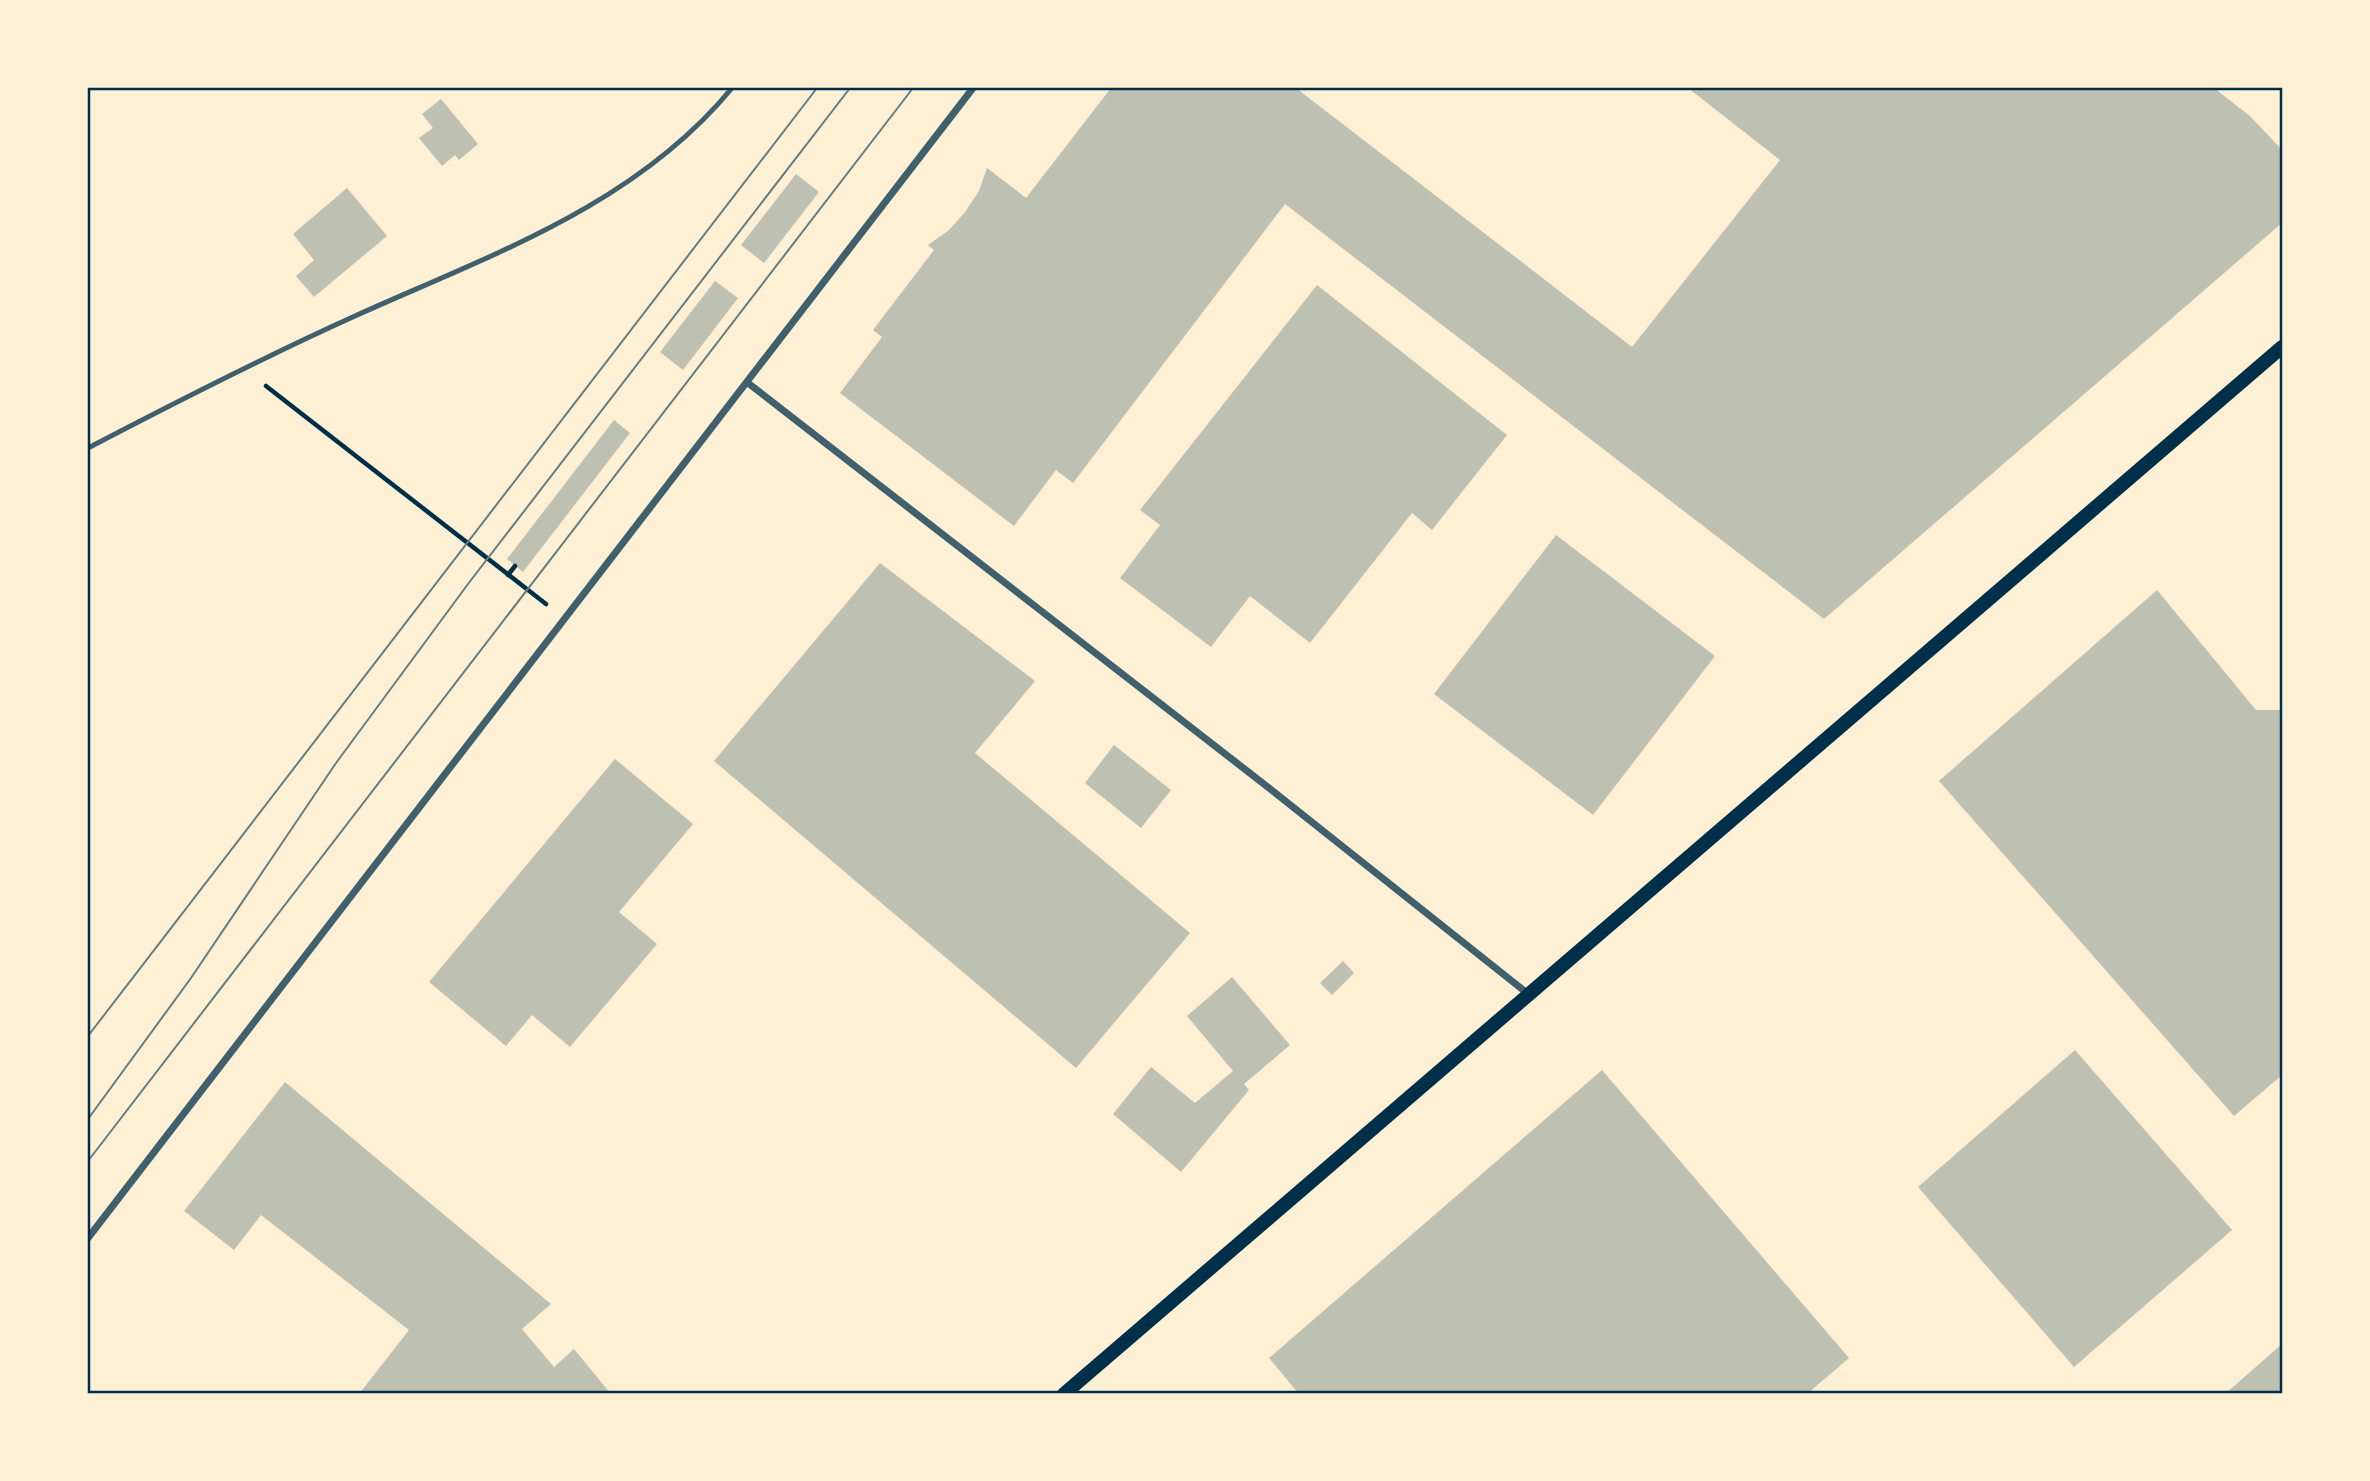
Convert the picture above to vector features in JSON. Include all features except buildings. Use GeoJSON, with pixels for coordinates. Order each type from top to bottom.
{"type":"FeatureCollection","features":[{"type":"Feature","properties":{"kind":"main road"},"geometry":{"type":"LineString","coordinates":[[1064,1394],[1527,993],[2283,347]]}},
{"type":"Feature","properties":{"kind":"street"},"geometry":{"type":"LineString","coordinates":[[88,1238],[973,88]]}},
{"type":"Feature","properties":{"kind":"street"},"geometry":{"type":"LineString","coordinates":[[748,383],[1269,788],[1527,993]]}},
{"type":"Feature","properties":{"kind":"lane"},"geometry":{"type":"LineString","coordinates":[[88,448],[242,368],[576,216],[630,183],[662,158],[709,115],[732,88]]}},
{"type":"Feature","properties":{"kind":"path"},"geometry":{"type":"LineString","coordinates":[[286,402],[552,609]]}},
{"type":"Feature","properties":{"kind":"path"},"geometry":{"type":"LineString","coordinates":[[508,575],[515,566]]}},
{"type":"Feature","properties":{"kind":"tram line"},"geometry":{"type":"LineString","coordinates":[[88,1036],[817,88]]}},
{"type":"Feature","properties":{"kind":"tram line"},"geometry":{"type":"LineString","coordinates":[[88,1119],[191,978],[336,763],[468,584],[850,88]]}},
{"type":"Feature","properties":{"kind":"tram line"},"geometry":{"type":"LineString","coordinates":[[88,1161],[913,88]]}}]}
